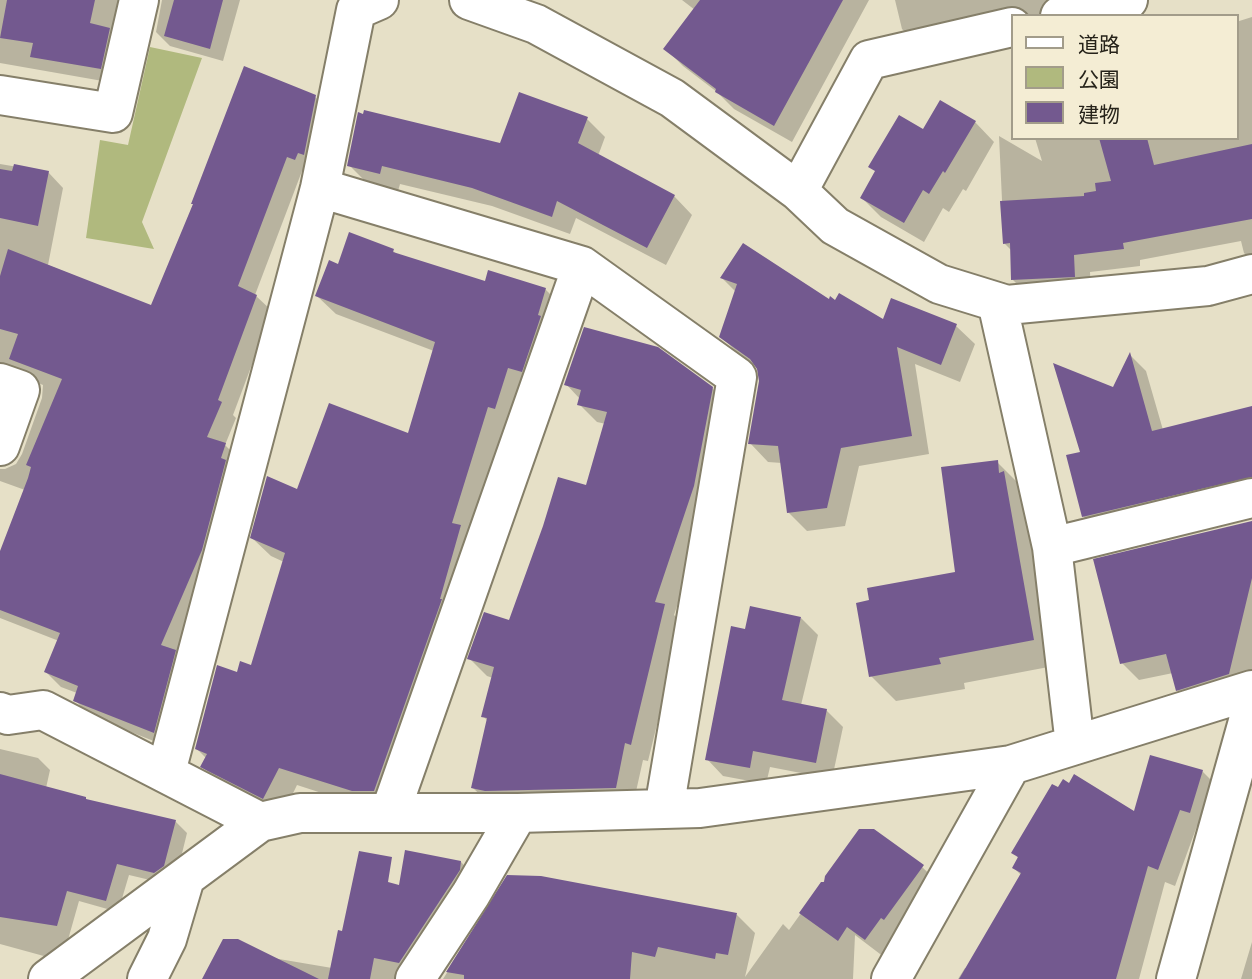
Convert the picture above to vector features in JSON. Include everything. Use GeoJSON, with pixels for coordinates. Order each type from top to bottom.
{"type":"FeatureCollection","features":[{"type":"Feature","properties":{"kind":"street"},"geometry":{"type":"LineString","coordinates":[[0,95],[113,113],[139,0]]}},
{"type":"Feature","properties":{"kind":"street"},"geometry":{"type":"LineString","coordinates":[[166,772],[320,188],[356,10],[379,0]]}},
{"type":"Feature","properties":{"kind":"street"},"geometry":{"type":"LineString","coordinates":[[469,0],[536,24],[672,98],[798,191],[835,226],[939,285],[1007,305],[1208,286],[1252,274]]}},
{"type":"Feature","properties":{"kind":"street"},"geometry":{"type":"LineString","coordinates":[[1068,14],[1128,0]]}},
{"type":"Feature","properties":{"kind":"street"},"geometry":{"type":"LineString","coordinates":[[798,191],[869,60],[1010,27]]}},
{"type":"Feature","properties":{"kind":"street"},"geometry":{"type":"LineString","coordinates":[[320,188],[582,266],[737,377],[664,809]]}},
{"type":"Feature","properties":{"kind":"street"},"geometry":{"type":"LineString","coordinates":[[390,813],[582,266]]}},
{"type":"Feature","properties":{"kind":"street"},"geometry":{"type":"LineString","coordinates":[[997,302],[1052,547],[1075,745]]}},
{"type":"Feature","properties":{"kind":"street"},"geometry":{"type":"LineString","coordinates":[[0,383],[20,390],[0,446]]}},
{"type":"Feature","properties":{"kind":"street"},"geometry":{"type":"LineString","coordinates":[[1052,547],[1252,498]]}},
{"type":"Feature","properties":{"kind":"street"},"geometry":{"type":"LineString","coordinates":[[48,979],[260,822],[300,813],[518,813],[700,808],[1011,765],[1252,690]]}},
{"type":"Feature","properties":{"kind":"street"},"geometry":{"type":"LineString","coordinates":[[1176,979],[1252,707]]}},
{"type":"Feature","properties":{"kind":"street"},"geometry":{"type":"LineString","coordinates":[[0,712],[8,715],[43,710],[260,822]]}},
{"type":"Feature","properties":{"kind":"street"},"geometry":{"type":"LineString","coordinates":[[891,979],[1011,765]]}},
{"type":"Feature","properties":{"kind":"street"},"geometry":{"type":"LineString","coordinates":[[415,979],[471,894],[518,813]]}},
{"type":"Feature","properties":{"kind":"street"},"geometry":{"type":"LineString","coordinates":[[147,979],[167,939],[185,878]]}},
{"type":"Feature","properties":{"kind":"green space"},"geometry":{"type":"Polygon","coordinates":[[[150,47],[202,58],[142,222],[154,249],[86,238],[100,140],[128,145],[150,47]]]}},
{"type":"Feature","properties":{"kind":"building"},"geometry":{"type":"Polygon","coordinates":[[[7,0],[95,0],[90,23],[110,28],[101,69],[30,57],[33,43],[0,38],[7,0]]]}},
{"type":"Feature","properties":{"kind":"building"},"geometry":{"type":"Polygon","coordinates":[[[174,0],[223,0],[210,49],[164,36],[174,0]]]}},
{"type":"Feature","properties":{"kind":"building"},"geometry":{"type":"Polygon","coordinates":[[[700,0],[843,0],[774,126],[715,92],[716,89],[663,49],[700,0]]]}},
{"type":"Feature","properties":{"kind":"building"},"geometry":{"type":"Polygon","coordinates":[[[244,66],[316,95],[304,155],[298,153],[295,160],[287,157],[238,286],[257,295],[218,400],[222,402],[207,437],[226,443],[221,458],[226,460],[202,550],[161,645],[176,650],[154,733],[73,701],[78,686],[44,672],[60,633],[0,610],[0,551],[28,478],[31,467],[26,465],[62,379],[9,359],[18,334],[0,329],[0,276],[8,249],[151,305],[193,204],[244,66]]]}},
{"type":"Feature","properties":{"kind":"building"},"geometry":{"type":"Polygon","coordinates":[[[519,92],[588,117],[578,143],[675,195],[647,248],[557,201],[552,217],[472,188],[382,166],[380,174],[347,166],[358,112],[363,114],[364,110],[500,143],[519,92]]]}},
{"type":"Feature","properties":{"kind":"building"},"geometry":{"type":"Polygon","coordinates":[[[940,100],[976,121],[945,173],[943,171],[929,194],[923,190],[904,223],[860,198],[875,171],[868,167],[899,115],[923,129],[940,100]]]}},
{"type":"Feature","properties":{"kind":"building"},"geometry":{"type":"Polygon","coordinates":[[[1100,140],[1148,140],[1154,165],[1252,144],[1252,219],[1123,243],[1124,249],[1074,255],[1075,277],[1011,280],[1010,243],[1003,244],[1000,201],[1084,196],[1084,193],[1096,191],[1095,183],[1111,181],[1100,140]]]}},
{"type":"Feature","properties":{"kind":"building"},"geometry":{"type":"Polygon","coordinates":[[[14,164],[49,171],[38,226],[0,218],[0,169],[12,171],[14,164]]]}},
{"type":"Feature","properties":{"kind":"building"},"geometry":{"type":"Polygon","coordinates":[[[349,232],[394,249],[393,252],[485,281],[488,270],[546,288],[538,315],[541,316],[522,372],[508,368],[495,409],[488,407],[452,523],[461,525],[442,599],[374,791],[352,791],[279,768],[263,799],[200,767],[207,754],[195,749],[217,665],[237,672],[240,661],[251,665],[285,553],[250,538],[267,476],[297,489],[329,403],[408,433],[435,342],[315,296],[329,260],[338,264],[349,232]]]}},
{"type":"Feature","properties":{"kind":"building"},"geometry":{"type":"Polygon","coordinates":[[[743,243],[829,299],[830,296],[835,300],[839,293],[883,319],[891,298],[957,324],[941,365],[897,347],[912,436],[841,448],[827,508],[787,513],[778,446],[748,444],[759,381],[757,369],[750,359],[719,337],[737,284],[720,278],[743,243]]]}},
{"type":"Feature","properties":{"kind":"building"},"geometry":{"type":"Polygon","coordinates":[[[584,327],[658,347],[713,387],[694,486],[655,602],[665,604],[631,745],[625,743],[616,788],[485,791],[471,788],[487,718],[481,717],[494,667],[467,659],[484,612],[509,620],[558,477],[586,485],[607,412],[577,405],[581,390],[564,385],[584,327]]]}},
{"type":"Feature","properties":{"kind":"building"},"geometry":{"type":"Polygon","coordinates":[[[1130,352],[1152,431],[1252,406],[1252,477],[1082,517],[1066,455],[1080,452],[1053,363],[1113,387],[1130,352]]]}},
{"type":"Feature","properties":{"kind":"building"},"geometry":{"type":"Polygon","coordinates":[[[998,460],[999,473],[1004,471],[1034,640],[939,658],[941,664],[869,677],[856,603],[869,600],[867,588],[955,572],[941,467],[998,460]]]}},
{"type":"Feature","properties":{"kind":"building"},"geometry":{"type":"Polygon","coordinates":[[[1252,521],[1252,578],[1229,674],[1176,691],[1166,654],[1120,664],[1093,559],[1252,521]]]}},
{"type":"Feature","properties":{"kind":"building"},"geometry":{"type":"Polygon","coordinates":[[[750,606],[801,617],[782,700],[827,709],[816,763],[753,751],[750,768],[705,760],[731,626],[745,629],[750,606]]]}},
{"type":"Feature","properties":{"kind":"building"},"geometry":{"type":"Polygon","coordinates":[[[1150,755],[1203,770],[1190,813],[1180,810],[1158,870],[1148,866],[1116,979],[959,979],[1021,873],[1012,868],[1018,857],[1011,853],[1052,784],[1058,787],[1063,779],[1069,783],[1074,774],[1134,811],[1150,755]]]}},
{"type":"Feature","properties":{"kind":"building"},"geometry":{"type":"Polygon","coordinates":[[[0,774],[86,799],[176,820],[164,866],[154,873],[117,864],[106,901],[67,891],[57,926],[0,917],[0,774]]]}},
{"type":"Feature","properties":{"kind":"building"},"geometry":{"type":"Polygon","coordinates":[[[859,829],[874,829],[924,865],[884,920],[881,918],[865,940],[847,927],[838,941],[799,913],[821,882],[824,882],[825,876],[859,829]]]}},
{"type":"Feature","properties":{"kind":"building"},"geometry":{"type":"Polygon","coordinates":[[[405,850],[461,861],[460,870],[399,963],[374,958],[370,979],[328,979],[338,930],[342,931],[359,851],[392,857],[388,882],[399,885],[405,850]]]}},
{"type":"Feature","properties":{"kind":"building"},"geometry":{"type":"Polygon","coordinates":[[[507,875],[541,876],[737,913],[728,955],[716,953],[715,959],[658,947],[655,957],[632,952],[630,979],[464,979],[464,975],[446,972],[507,875]]]}},
{"type":"Feature","properties":{"kind":"building"},"geometry":{"type":"Polygon","coordinates":[[[223,939],[238,939],[319,979],[202,979],[223,939]]]}}]}
